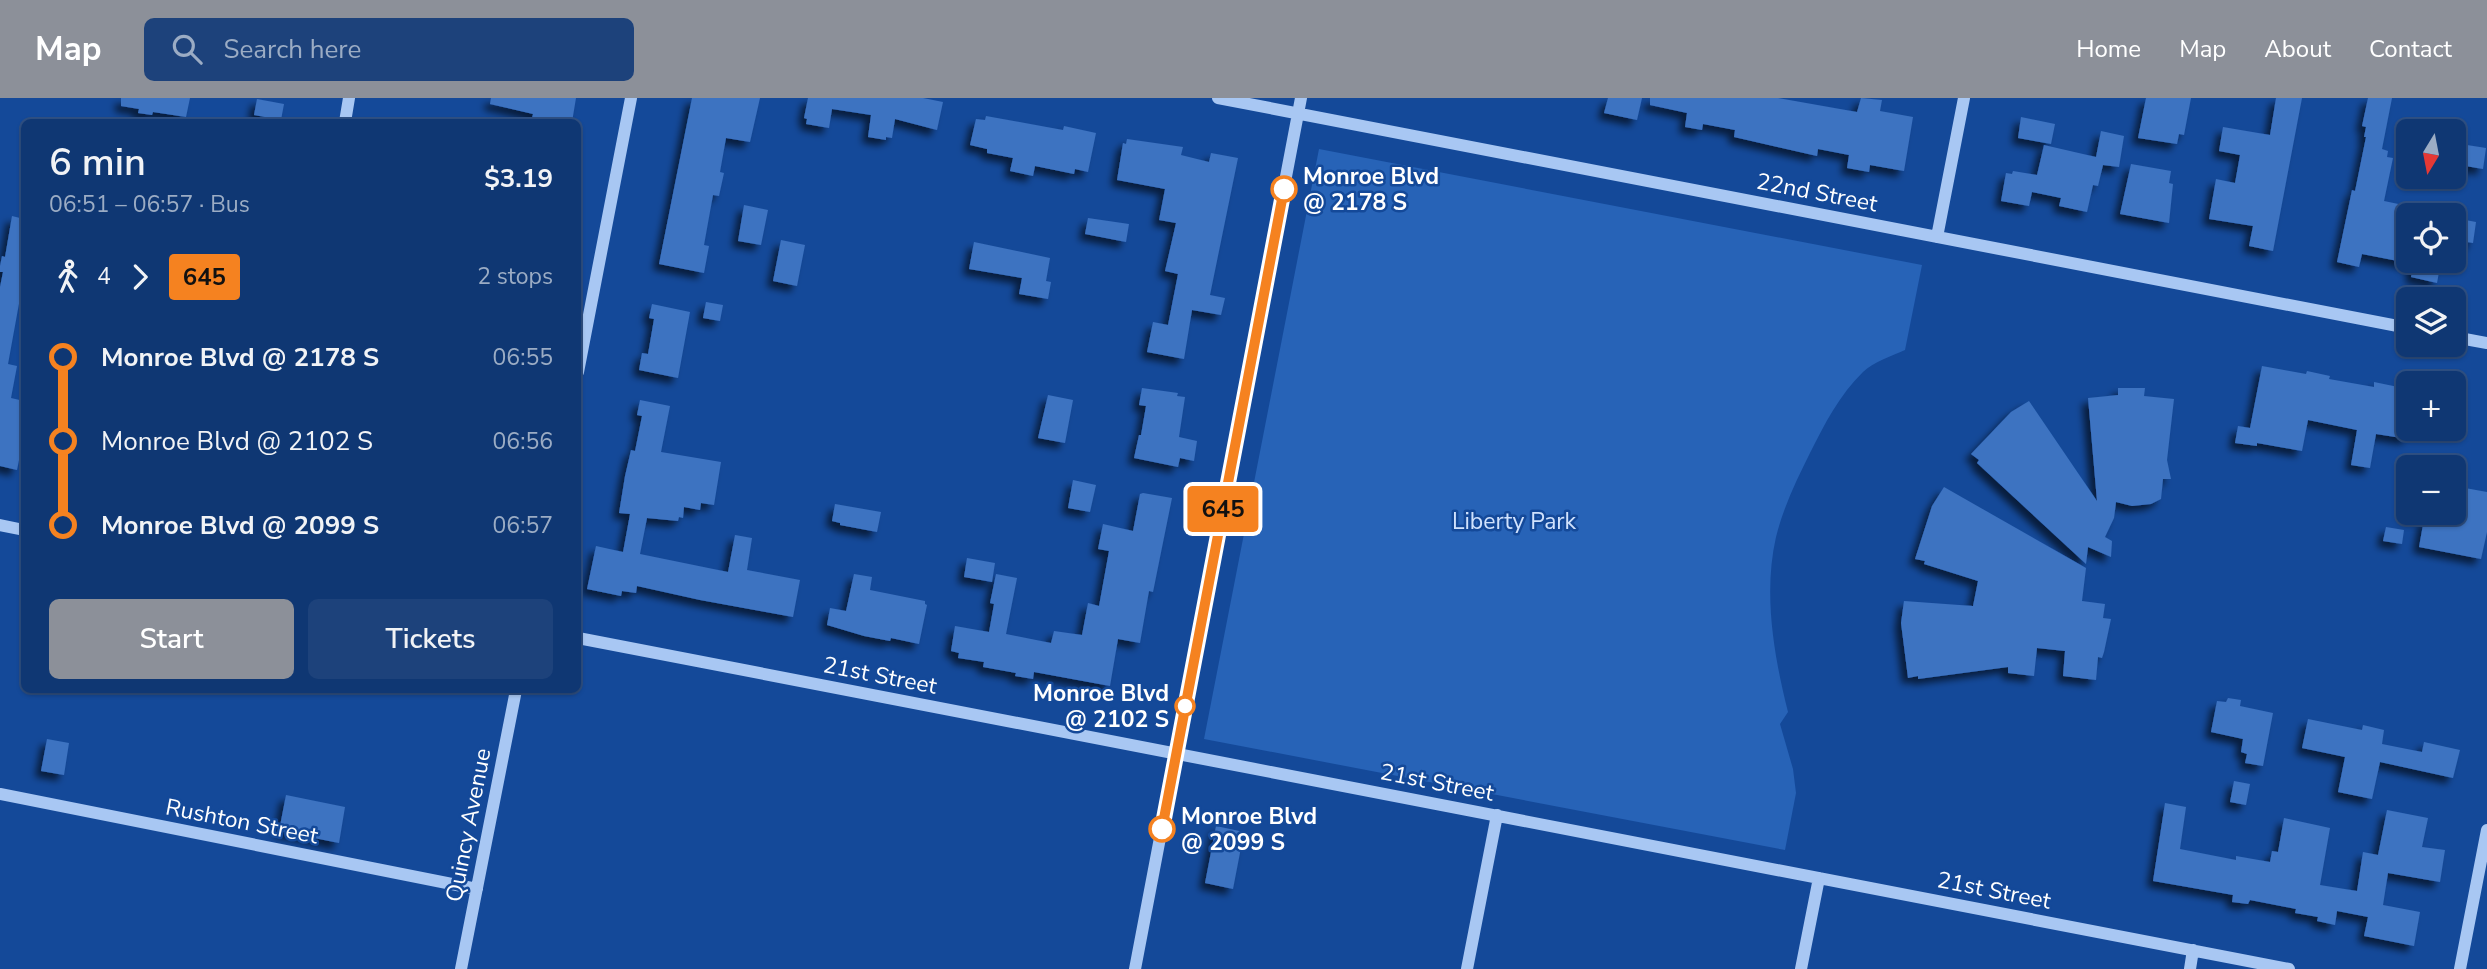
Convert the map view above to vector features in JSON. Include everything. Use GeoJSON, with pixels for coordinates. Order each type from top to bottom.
{"type":"FeatureCollection","features":[{"type":"Feature","properties":{"kind":"street"},"geometry":{"type":"LineString","coordinates":[[346,119],[349,98]]}},
{"type":"Feature","properties":{"kind":"street"},"geometry":{"type":"LineString","coordinates":[[581,356],[631,98]]}},
{"type":"Feature","properties":{"kind":"street","name":"22nd Street"},"geometry":{"type":"LineString","coordinates":[[1218,98],[2396,326]]}},
{"type":"Feature","properties":{"kind":"street"},"geometry":{"type":"LineString","coordinates":[[1135,969],[1301,98]]}},
{"type":"Feature","properties":{"kind":"street"},"geometry":{"type":"LineString","coordinates":[[1937,237],[1964,98]]}},
{"type":"Feature","properties":{"kind":"street"},"geometry":{"type":"LineString","coordinates":[[2466,339],[2487,343]]}},
{"type":"Feature","properties":{"kind":"street"},"geometry":{"type":"LineString","coordinates":[[0,525],[21,529]]}},
{"type":"Feature","properties":{"kind":"street","name":"21st Street"},"geometry":{"type":"LineString","coordinates":[[581,639],[2289,969]]}},
{"type":"Feature","properties":{"kind":"street","name":"Quincy Avenue"},"geometry":{"type":"LineString","coordinates":[[461,969],[515,693]]}},
{"type":"Feature","properties":{"kind":"street","name":"Rushton Street"},"geometry":{"type":"LineString","coordinates":[[0,794],[477,889]]}},
{"type":"Feature","properties":{"kind":"street"},"geometry":{"type":"LineString","coordinates":[[1467,969],[1497,816]]}},
{"type":"Feature","properties":{"kind":"street"},"geometry":{"type":"LineString","coordinates":[[2460,969],[2487,830]]}},
{"type":"Feature","properties":{"kind":"street"},"geometry":{"type":"LineString","coordinates":[[1801,969],[1819,878]]}},
{"type":"Feature","properties":{"kind":"street"},"geometry":{"type":"LineString","coordinates":[[2190,969],[2193,950]]}},
{"type":"Feature","properties":{"kind":"green space","name":"Liberty Park"},"geometry":{"type":"Polygon","coordinates":[[[1319,149],[1922,265],[1905,350],[1867,368],[1840,400],[1800,473],[1776,537],[1770,603],[1778,669],[1788,712],[1780,724],[1793,769],[1796,793],[1785,850],[1204,739],[1319,149]]]}},
{"type":"Feature","properties":{"kind":"building"},"geometry":{"type":"Polygon","coordinates":[[[121,98],[190,98],[186,117],[153,112],[152,115],[138,113],[139,109],[121,106],[121,98]]]}},
{"type":"Feature","properties":{"kind":"building"},"geometry":{"type":"Polygon","coordinates":[[[491,98],[576,98],[572,119],[532,119],[533,114],[490,104],[491,98]]]}},
{"type":"Feature","properties":{"kind":"building"},"geometry":{"type":"Polygon","coordinates":[[[692,98],[760,98],[750,142],[726,138],[720,172],[724,173],[719,196],[713,195],[704,245],[709,246],[704,273],[659,264],[692,98]]]}},
{"type":"Feature","properties":{"kind":"building"},"geometry":{"type":"Polygon","coordinates":[[[808,98],[923,98],[943,102],[937,130],[895,119],[892,138],[886,137],[886,140],[868,137],[871,115],[832,109],[829,128],[806,124],[807,119],[804,118],[808,98]]]}},
{"type":"Feature","properties":{"kind":"building"},"geometry":{"type":"Polygon","coordinates":[[[1608,98],[1642,98],[1637,120],[1604,113],[1608,98]]]}},
{"type":"Feature","properties":{"kind":"building"},"geometry":{"type":"Polygon","coordinates":[[[1650,98],[1778,98],[1857,112],[1861,98],[1882,100],[1880,111],[1913,117],[1904,171],[1870,165],[1869,172],[1847,168],[1849,155],[1818,149],[1817,156],[1734,137],[1735,130],[1703,124],[1702,130],[1685,127],[1687,113],[1650,105],[1650,98]]]}},
{"type":"Feature","properties":{"kind":"building"},"geometry":{"type":"Polygon","coordinates":[[[2146,98],[2191,98],[2184,135],[2179,134],[2177,144],[2138,138],[2146,98]]]}},
{"type":"Feature","properties":{"kind":"building"},"geometry":{"type":"Polygon","coordinates":[[[2276,98],[2302,98],[2273,251],[2249,246],[2253,226],[2209,219],[2216,179],[2235,183],[2240,155],[2219,151],[2223,127],[2270,135],[2276,98]]]}},
{"type":"Feature","properties":{"kind":"building"},"geometry":{"type":"Polygon","coordinates":[[[2368,98],[2392,98],[2382,149],[2388,151],[2387,157],[2393,158],[2384,201],[2396,204],[2396,261],[2362,254],[2359,267],[2337,262],[2366,137],[2366,127],[2362,126],[2368,98]]]}},
{"type":"Feature","properties":{"kind":"building"},"geometry":{"type":"Polygon","coordinates":[[[257,99],[284,104],[281,119],[254,115],[257,99]]]}},
{"type":"Feature","properties":{"kind":"building"},"geometry":{"type":"Polygon","coordinates":[[[986,116],[1096,133],[1088,172],[1075,169],[1074,174],[1035,166],[1033,176],[1010,171],[1013,158],[987,153],[987,149],[970,145],[976,119],[985,120],[986,116]]]}},
{"type":"Feature","properties":{"kind":"building"},"geometry":{"type":"Polygon","coordinates":[[[2021,117],[2055,124],[2051,144],[2018,138],[2021,117]]]}},
{"type":"Feature","properties":{"kind":"building"},"geometry":{"type":"Polygon","coordinates":[[[2101,131],[2124,136],[2119,167],[2103,165],[2098,186],[2093,185],[2087,212],[2059,206],[2061,198],[2032,192],[2029,206],[2001,201],[2006,173],[2012,174],[2013,171],[2037,175],[2044,145],[2096,157],[2101,131]]]}},
{"type":"Feature","properties":{"kind":"building"},"geometry":{"type":"Polygon","coordinates":[[[1127,139],[1183,147],[1181,155],[1209,162],[1211,153],[1238,158],[1210,295],[1225,298],[1221,315],[1192,310],[1184,359],[1147,352],[1153,322],[1168,325],[1178,274],[1165,271],[1176,223],[1159,220],[1165,189],[1117,180],[1123,143],[1126,144],[1127,139]]]}},
{"type":"Feature","properties":{"kind":"building"},"geometry":{"type":"Polygon","coordinates":[[[2467,145],[2486,148],[2483,169],[2466,166],[2467,145]]]}},
{"type":"Feature","properties":{"kind":"building"},"geometry":{"type":"Polygon","coordinates":[[[2131,164],[2171,171],[2169,183],[2173,184],[2169,223],[2120,214],[2131,164]]]}},
{"type":"Feature","properties":{"kind":"building"},"geometry":{"type":"Polygon","coordinates":[[[744,205],[768,210],[761,245],[738,241],[744,205]]]}},
{"type":"Feature","properties":{"kind":"building"},"geometry":{"type":"Polygon","coordinates":[[[12,216],[21,218],[21,292],[8,364],[17,366],[11,398],[21,400],[21,450],[17,470],[0,466],[0,287],[3,272],[0,272],[0,266],[2,256],[5,257],[12,216]]]}},
{"type":"Feature","properties":{"kind":"building"},"geometry":{"type":"Polygon","coordinates":[[[1088,218],[1129,224],[1126,242],[1085,234],[1088,218]]]}},
{"type":"Feature","properties":{"kind":"building"},"geometry":{"type":"Polygon","coordinates":[[[2466,220],[2476,222],[2473,243],[2466,242],[2466,220]]]}},
{"type":"Feature","properties":{"kind":"building"},"geometry":{"type":"Polygon","coordinates":[[[781,240],[805,245],[797,286],[773,281],[781,240]]]}},
{"type":"Feature","properties":{"kind":"building"},"geometry":{"type":"Polygon","coordinates":[[[974,242],[1050,258],[1046,281],[1051,282],[1048,299],[1019,294],[1022,278],[969,269],[974,242]]]}},
{"type":"Feature","properties":{"kind":"building"},"geometry":{"type":"Polygon","coordinates":[[[2412,273],[2439,273],[2437,283],[2411,277],[2412,273]]]}},
{"type":"Feature","properties":{"kind":"building"},"geometry":{"type":"Polygon","coordinates":[[[706,302],[723,305],[720,321],[703,318],[706,302]]]}},
{"type":"Feature","properties":{"kind":"building"},"geometry":{"type":"Polygon","coordinates":[[[652,304],[690,312],[678,378],[639,370],[642,353],[648,354],[654,319],[649,318],[652,304]]]}},
{"type":"Feature","properties":{"kind":"building"},"geometry":{"type":"Polygon","coordinates":[[[2262,366],[2306,374],[2307,371],[2330,376],[2329,379],[2374,387],[2374,382],[2396,387],[2396,437],[2376,434],[2370,468],[2351,465],[2357,430],[2308,420],[2302,451],[2257,443],[2257,446],[2235,443],[2238,426],[2250,428],[2262,366]]]}},
{"type":"Feature","properties":{"kind":"building"},"geometry":{"type":"Polygon","coordinates":[[[1142,388],[1178,393],[1177,396],[1185,397],[1179,437],[1197,441],[1194,461],[1180,458],[1178,467],[1134,458],[1146,406],[1139,405],[1142,388]]]}},
{"type":"Feature","properties":{"kind":"building"},"geometry":{"type":"Polygon","coordinates":[[[2118,388],[2145,388],[2144,396],[2174,399],[2167,460],[2171,479],[2163,479],[2161,499],[2151,504],[2132,506],[2116,502],[2114,518],[2105,537],[2112,541],[2111,557],[2088,547],[2086,564],[1977,463],[1979,460],[1971,454],[2011,412],[2029,401],[2097,501],[2088,398],[2118,395],[2118,388]]]}},
{"type":"Feature","properties":{"kind":"building"},"geometry":{"type":"Polygon","coordinates":[[[1048,395],[1073,400],[1065,443],[1038,438],[1048,395]]]}},
{"type":"Feature","properties":{"kind":"building"},"geometry":{"type":"Polygon","coordinates":[[[640,400],[670,406],[661,452],[721,462],[714,505],[701,503],[700,510],[684,507],[683,518],[679,517],[678,521],[647,518],[640,554],[728,572],[735,535],[752,538],[747,570],[800,580],[793,617],[637,586],[636,593],[622,591],[621,596],[587,589],[596,546],[623,552],[630,514],[619,513],[631,450],[635,451],[642,416],[637,415],[640,400]]]}},
{"type":"Feature","properties":{"kind":"building"},"geometry":{"type":"Polygon","coordinates":[[[1073,480],[1096,485],[1090,512],[1068,508],[1073,480]]]}},
{"type":"Feature","properties":{"kind":"building"},"geometry":{"type":"Polygon","coordinates":[[[1944,487],[2086,568],[2082,601],[2105,604],[2103,618],[2111,619],[2102,658],[2098,657],[2096,680],[2063,676],[2065,651],[2037,648],[2034,676],[2008,673],[2008,667],[1908,678],[1901,623],[1904,601],[1973,606],[1978,581],[1915,559],[1932,506],[1944,487]]]}},
{"type":"Feature","properties":{"kind":"building"},"geometry":{"type":"Polygon","coordinates":[[[2466,488],[2487,492],[2487,532],[2481,559],[2419,547],[2423,525],[2466,525],[2466,488]]]}},
{"type":"Feature","properties":{"kind":"building"},"geometry":{"type":"Polygon","coordinates":[[[1140,494],[1172,498],[1153,592],[1149,591],[1140,643],[1118,639],[1110,686],[1034,672],[1033,679],[1015,676],[1016,673],[983,667],[984,662],[958,658],[959,653],[951,651],[955,626],[989,632],[994,604],[990,603],[996,574],[1017,578],[1006,634],[1051,643],[1054,631],[1082,635],[1088,603],[1099,606],[1109,551],[1098,549],[1103,524],[1133,531],[1140,494]]]}},
{"type":"Feature","properties":{"kind":"building"},"geometry":{"type":"Polygon","coordinates":[[[835,504],[881,512],[877,532],[832,521],[835,504]]]}},
{"type":"Feature","properties":{"kind":"building"},"geometry":{"type":"Polygon","coordinates":[[[2386,527],[2404,530],[2402,544],[2383,541],[2386,527]]]}},
{"type":"Feature","properties":{"kind":"building"},"geometry":{"type":"Polygon","coordinates":[[[967,558],[995,563],[992,582],[964,577],[967,558]]]}},
{"type":"Feature","properties":{"kind":"building"},"geometry":{"type":"Polygon","coordinates":[[[854,574],[872,577],[870,590],[925,601],[927,605],[919,644],[864,636],[827,625],[830,608],[846,611],[854,574]]]}},
{"type":"Feature","properties":{"kind":"building"},"geometry":{"type":"Polygon","coordinates":[[[2228,698],[2241,700],[2240,706],[2273,713],[2263,766],[2245,763],[2247,754],[2241,752],[2243,739],[2211,732],[2217,701],[2226,702],[2228,698]]]}},
{"type":"Feature","properties":{"kind":"building"},"geometry":{"type":"Polygon","coordinates":[[[2308,719],[2362,730],[2363,725],[2384,730],[2382,744],[2422,752],[2424,742],[2460,750],[2453,778],[2380,762],[2372,799],[2338,792],[2345,757],[2302,748],[2308,719]]]}},
{"type":"Feature","properties":{"kind":"building"},"geometry":{"type":"Polygon","coordinates":[[[47,739],[69,743],[64,775],[41,771],[47,739]]]}},
{"type":"Feature","properties":{"kind":"building"},"geometry":{"type":"Polygon","coordinates":[[[2234,781],[2250,784],[2246,805],[2230,802],[2234,781]]]}},
{"type":"Feature","properties":{"kind":"building"},"geometry":{"type":"Polygon","coordinates":[[[286,795],[345,807],[339,843],[279,831],[286,795]]]}},
{"type":"Feature","properties":{"kind":"building"},"geometry":{"type":"Polygon","coordinates":[[[2165,803],[2186,807],[2180,849],[2236,860],[2236,856],[2270,862],[2272,851],[2278,852],[2284,818],[2330,828],[2320,885],[2357,891],[2363,852],[2378,855],[2387,810],[2428,818],[2422,847],[2445,850],[2440,882],[2388,873],[2383,905],[2420,912],[2414,946],[2364,936],[2368,917],[2337,911],[2335,925],[2317,921],[2318,917],[2295,913],[2296,909],[2250,900],[2248,904],[2232,902],[2233,895],[2153,881],[2165,803]]]}},
{"type":"Feature","properties":{"kind":"building"},"geometry":{"type":"Polygon","coordinates":[[[1216,826],[1244,832],[1233,889],[1205,883],[1216,826]]]}},
{"type":"Feature","properties":{"kind":"bus line","name":"645"},"geometry":{"type":"LineString","coordinates":[[1162,829],[1284,189]]}},
{"type":"Feature","properties":{"kind":"place","name":"Monroe Blvd @ 2178 S"},"geometry":{"type":"Point","coordinates":[1284,189]}},
{"type":"Feature","properties":{"kind":"place","name":"Monroe Blvd @ 2102 S"},"geometry":{"type":"Point","coordinates":[1185,706]}},
{"type":"Feature","properties":{"kind":"place","name":"Monroe Blvd @ 2099 S"},"geometry":{"type":"Point","coordinates":[1162,829]}}]}
